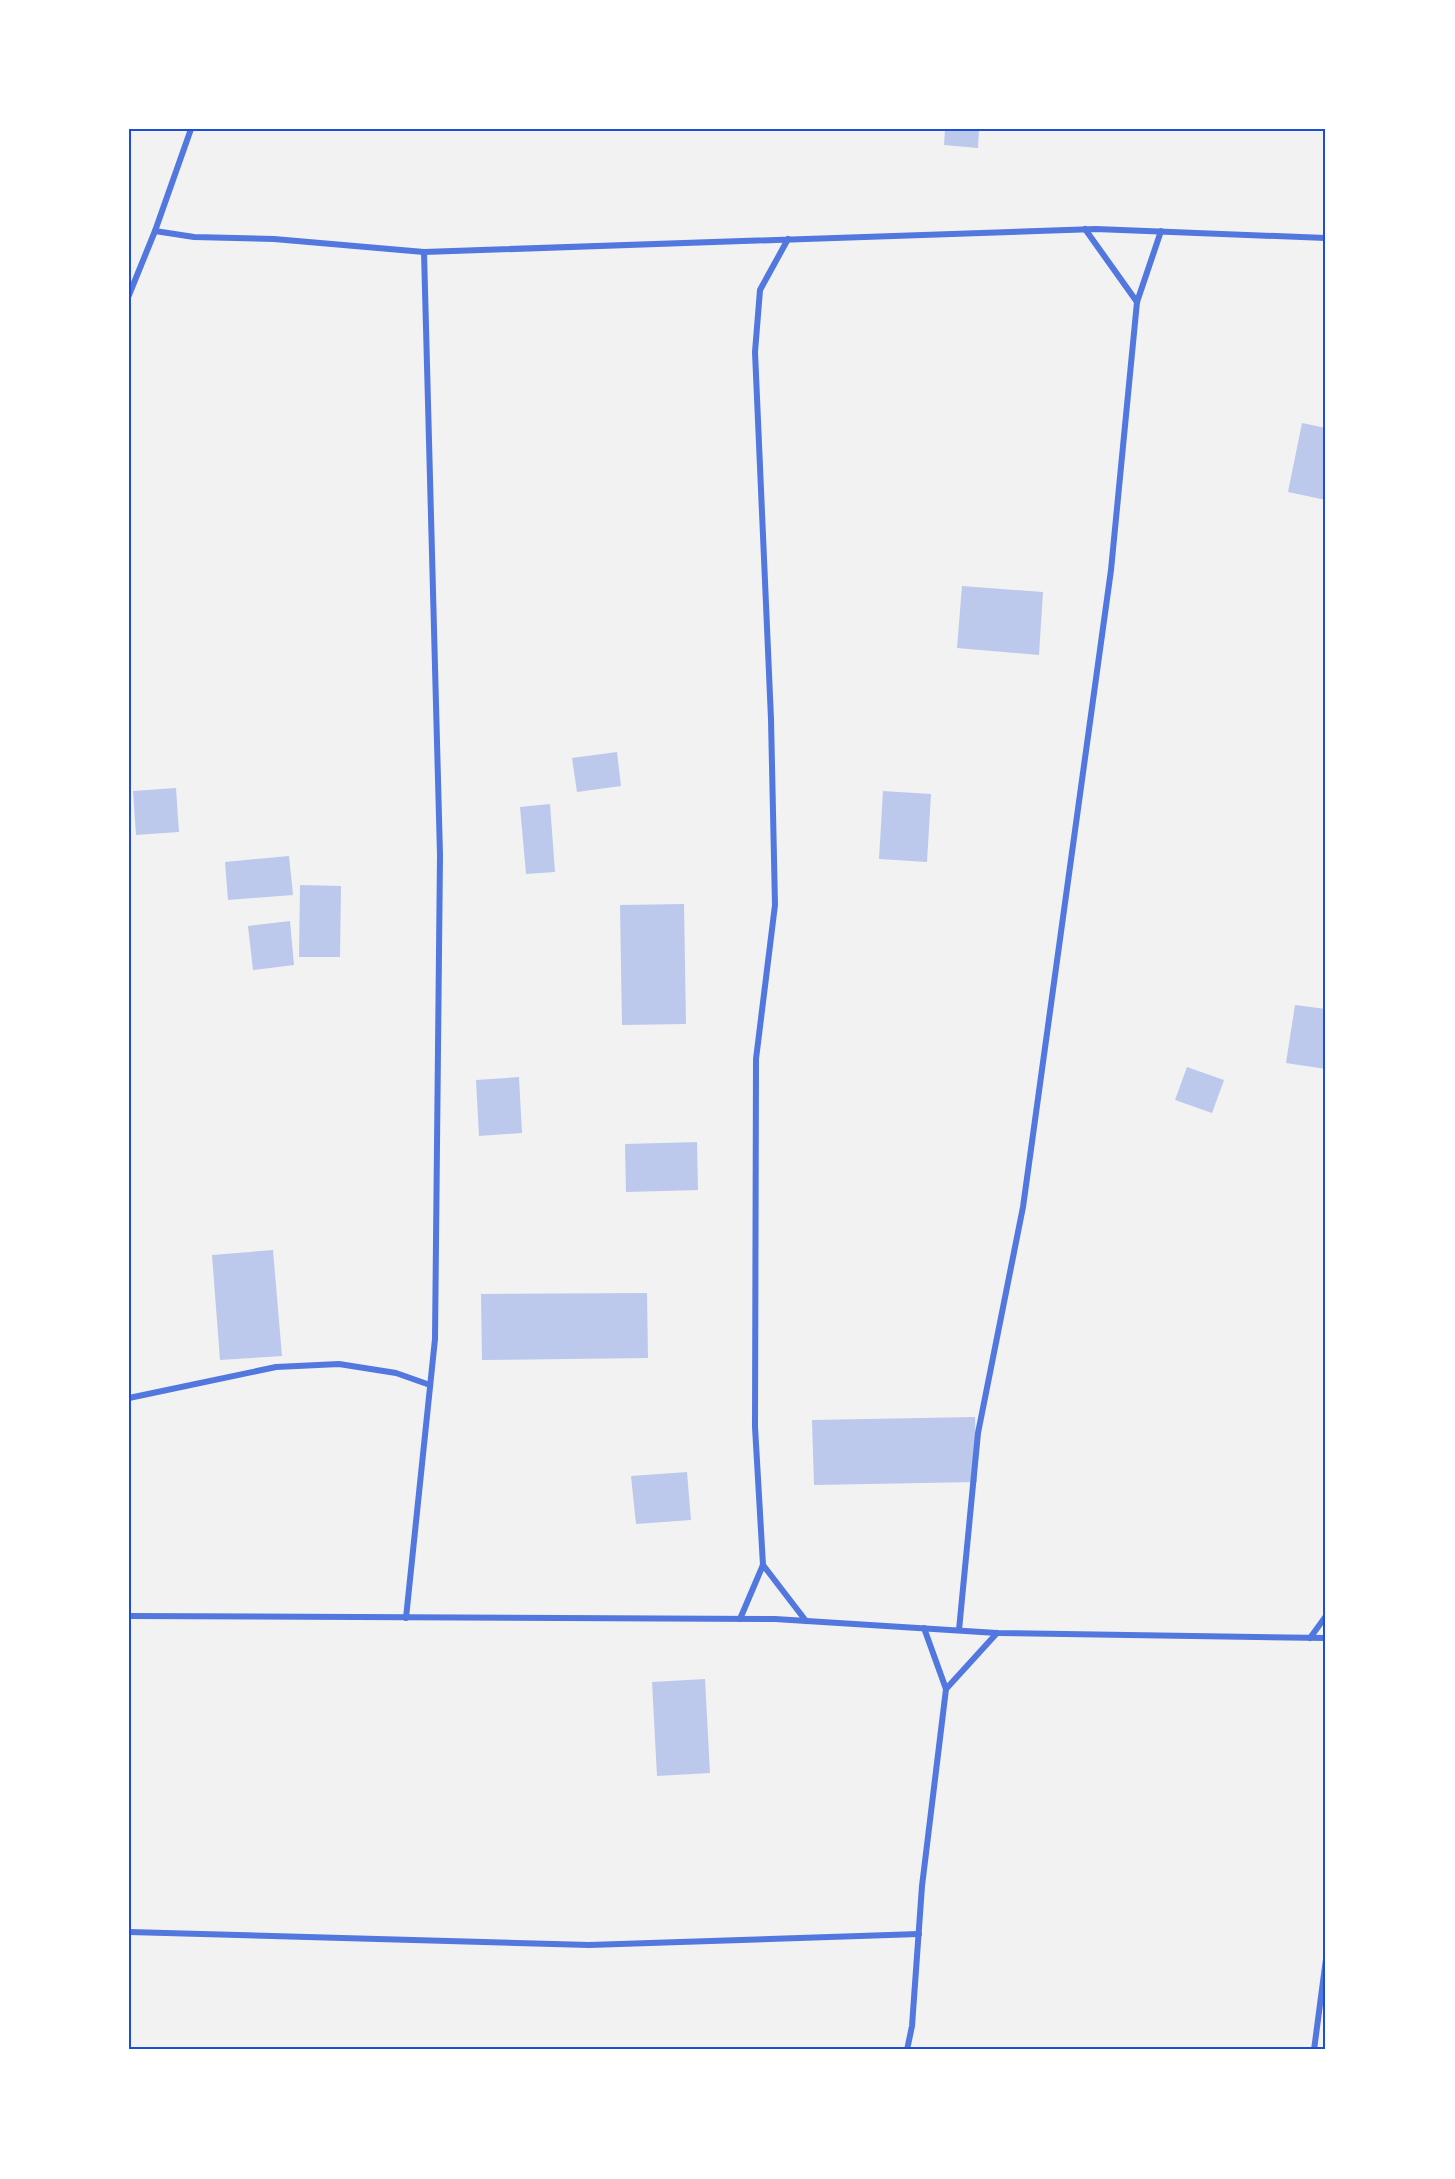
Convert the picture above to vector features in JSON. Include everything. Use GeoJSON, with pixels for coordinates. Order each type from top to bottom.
{"type":"FeatureCollection","features":[{"type":"Feature","properties":{"kind":"street"},"geometry":{"type":"LineString","coordinates":[[129,295],[155,231],[191,129]]}},
{"type":"Feature","properties":{"kind":"street"},"geometry":{"type":"LineString","coordinates":[[155,231],[194,237],[274,239],[424,252],[1085,229],[1326,237]]}},
{"type":"Feature","properties":{"kind":"street"},"geometry":{"type":"LineString","coordinates":[[1085,229],[1137,302]]}},
{"type":"Feature","properties":{"kind":"street"},"geometry":{"type":"LineString","coordinates":[[959,1630],[978,1432],[1023,1207],[1111,570],[1137,302],[1161,231]]}},
{"type":"Feature","properties":{"kind":"street"},"geometry":{"type":"LineString","coordinates":[[740,1619],[763,1565],[755,1427],[756,1059],[775,905],[771,719],[755,352],[760,290],[788,239]]}},
{"type":"Feature","properties":{"kind":"street"},"geometry":{"type":"LineString","coordinates":[[406,1618],[435,1339],[440,855],[424,252]]}},
{"type":"Feature","properties":{"kind":"street"},"geometry":{"type":"LineString","coordinates":[[129,1398],[276,1367],[339,1364],[396,1373],[430,1384]]}},
{"type":"Feature","properties":{"kind":"street"},"geometry":{"type":"LineString","coordinates":[[763,1565],[806,1621]]}},
{"type":"Feature","properties":{"kind":"street"},"geometry":{"type":"LineString","coordinates":[[129,1616],[740,1619],[997,1632],[1326,1638]]}},
{"type":"Feature","properties":{"kind":"street"},"geometry":{"type":"LineString","coordinates":[[1311,1638],[1326,1616]]}},
{"type":"Feature","properties":{"kind":"street"},"geometry":{"type":"LineString","coordinates":[[907,2050],[912,2026],[922,1886],[946,1689],[924,1628]]}},
{"type":"Feature","properties":{"kind":"street"},"geometry":{"type":"LineString","coordinates":[[946,1689],[997,1632]]}},
{"type":"Feature","properties":{"kind":"street"},"geometry":{"type":"LineString","coordinates":[[129,1932],[589,1945],[919,1934]]}},
{"type":"Feature","properties":{"kind":"street"},"geometry":{"type":"LineString","coordinates":[[1314,2050],[1326,1959]]}},
{"type":"Feature","properties":{"kind":"building"},"geometry":{"type":"Polygon","coordinates":[[[945,129],[979,129],[978,148],[944,145],[945,129]]]}},
{"type":"Feature","properties":{"kind":"building"},"geometry":{"type":"Polygon","coordinates":[[[1302,423],[1326,428],[1326,500],[1288,492],[1302,423]]]}},
{"type":"Feature","properties":{"kind":"building"},"geometry":{"type":"Polygon","coordinates":[[[962,586],[1043,592],[1039,655],[957,648],[962,586]]]}},
{"type":"Feature","properties":{"kind":"building"},"geometry":{"type":"Polygon","coordinates":[[[617,752],[621,786],[577,792],[572,758],[617,752]]]}},
{"type":"Feature","properties":{"kind":"building"},"geometry":{"type":"Polygon","coordinates":[[[176,788],[179,832],[136,835],[133,791],[176,788]]]}},
{"type":"Feature","properties":{"kind":"building"},"geometry":{"type":"Polygon","coordinates":[[[883,791],[931,794],[927,862],[879,859],[883,791]]]}},
{"type":"Feature","properties":{"kind":"building"},"geometry":{"type":"Polygon","coordinates":[[[550,804],[555,872],[526,874],[520,807],[550,804]]]}},
{"type":"Feature","properties":{"kind":"building"},"geometry":{"type":"Polygon","coordinates":[[[289,856],[293,895],[228,900],[225,862],[289,856]]]}},
{"type":"Feature","properties":{"kind":"building"},"geometry":{"type":"Polygon","coordinates":[[[300,885],[341,886],[340,957],[299,957],[300,885]]]}},
{"type":"Feature","properties":{"kind":"building"},"geometry":{"type":"Polygon","coordinates":[[[684,904],[686,1024],[622,1025],[620,905],[684,904]]]}},
{"type":"Feature","properties":{"kind":"building"},"geometry":{"type":"Polygon","coordinates":[[[290,921],[294,965],[253,970],[248,926],[290,921]]]}},
{"type":"Feature","properties":{"kind":"building"},"geometry":{"type":"Polygon","coordinates":[[[1295,1005],[1326,1009],[1326,1069],[1286,1063],[1295,1005]]]}},
{"type":"Feature","properties":{"kind":"building"},"geometry":{"type":"Polygon","coordinates":[[[1187,1067],[1224,1080],[1212,1113],[1175,1100],[1187,1067]]]}},
{"type":"Feature","properties":{"kind":"building"},"geometry":{"type":"Polygon","coordinates":[[[519,1077],[522,1133],[479,1136],[476,1080],[519,1077]]]}},
{"type":"Feature","properties":{"kind":"building"},"geometry":{"type":"Polygon","coordinates":[[[697,1142],[698,1190],[626,1192],[625,1144],[697,1142]]]}},
{"type":"Feature","properties":{"kind":"building"},"geometry":{"type":"Polygon","coordinates":[[[273,1250],[282,1356],[220,1360],[212,1255],[273,1250]]]}},
{"type":"Feature","properties":{"kind":"building"},"geometry":{"type":"Polygon","coordinates":[[[647,1293],[648,1358],[482,1360],[481,1294],[647,1293]]]}},
{"type":"Feature","properties":{"kind":"building"},"geometry":{"type":"Polygon","coordinates":[[[975,1417],[977,1482],[814,1485],[812,1420],[975,1417]]]}},
{"type":"Feature","properties":{"kind":"building"},"geometry":{"type":"Polygon","coordinates":[[[687,1472],[691,1520],[636,1524],[631,1476],[687,1472]]]}},
{"type":"Feature","properties":{"kind":"building"},"geometry":{"type":"Polygon","coordinates":[[[705,1679],[710,1773],[657,1776],[652,1682],[705,1679]]]}}]}
